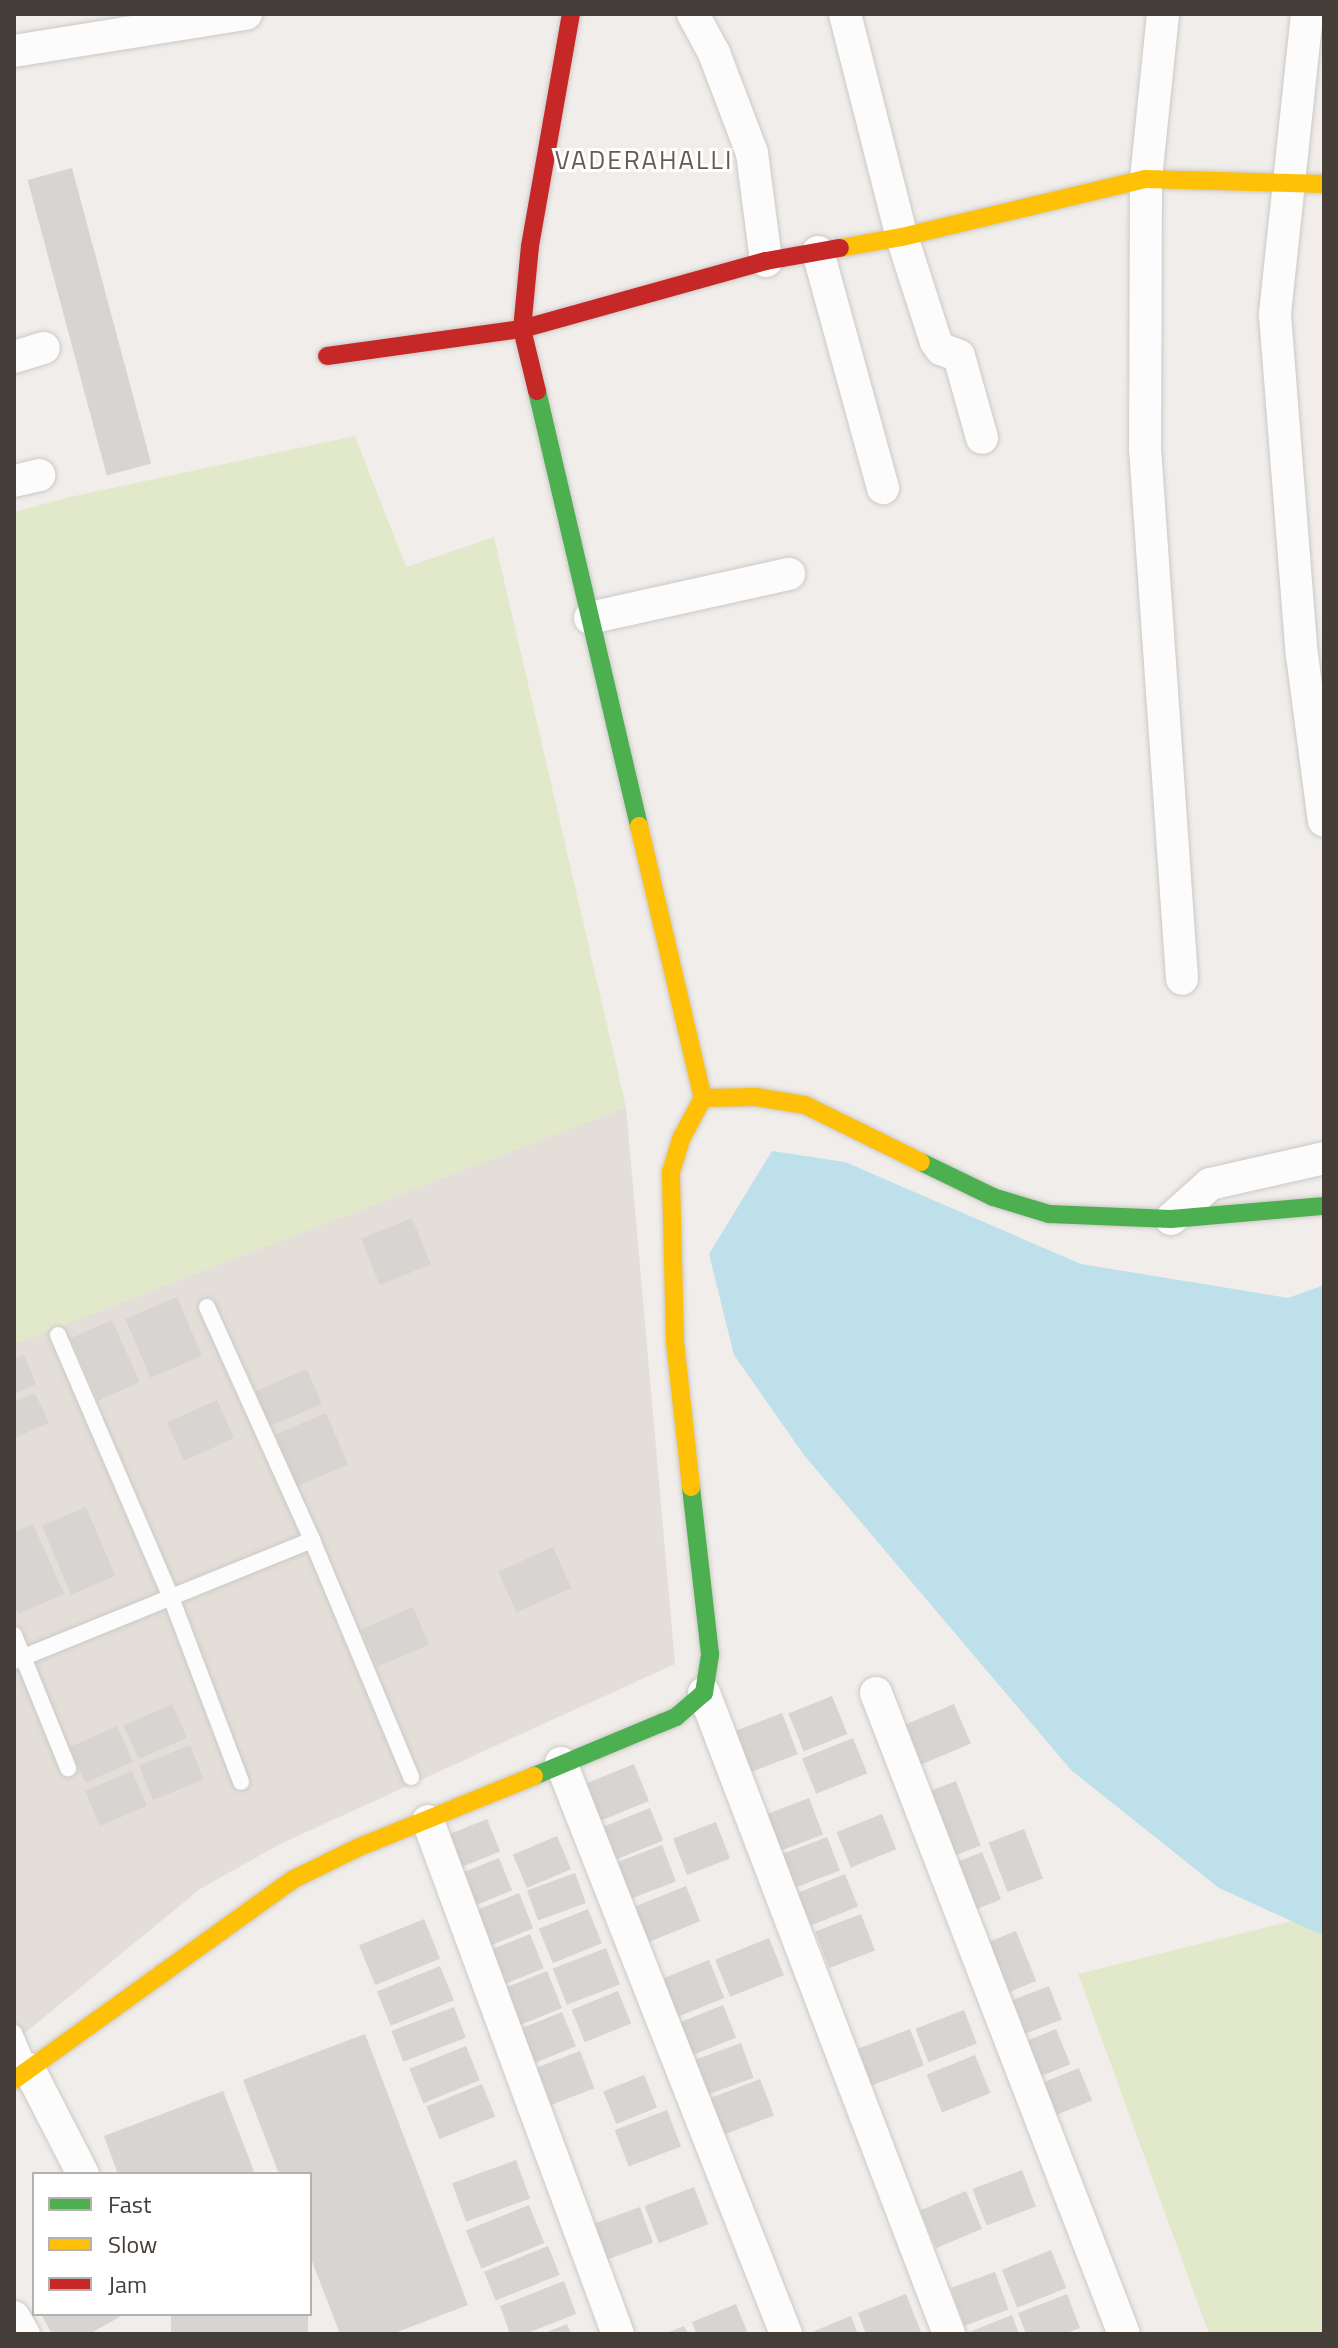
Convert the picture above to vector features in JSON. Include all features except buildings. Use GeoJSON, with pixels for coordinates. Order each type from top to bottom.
{"type":"FeatureCollection","features":[{"type":"Feature","properties":{"kind":"street"},"geometry":{"type":"LineString","coordinates":[[14,51],[246,14]]}},
{"type":"Feature","properties":{"kind":"street"},"geometry":{"type":"LineString","coordinates":[[571,14],[530,246],[522,329],[703,1098],[682,1137],[671,1172],[675,1341],[710,1654],[704,1693],[949,2334]]}},
{"type":"Feature","properties":{"kind":"street"},"geometry":{"type":"LineString","coordinates":[[693,14],[714,53],[752,153],[766,261]]}},
{"type":"Feature","properties":{"kind":"street"},"geometry":{"type":"LineString","coordinates":[[845,14],[902,237],[938,346],[959,356],[982,438]]}},
{"type":"Feature","properties":{"kind":"street"},"geometry":{"type":"LineString","coordinates":[[1163,14],[1146,179],[1145,448],[1182,979]]}},
{"type":"Feature","properties":{"kind":"street"},"geometry":{"type":"LineString","coordinates":[[1307,14],[1275,315],[1313,655],[1324,821]]}},
{"type":"Feature","properties":{"kind":"street"},"geometry":{"type":"LineString","coordinates":[[327,356],[522,329],[766,261],[902,237],[1146,179],[1324,184]]}},
{"type":"Feature","properties":{"kind":"street"},"geometry":{"type":"LineString","coordinates":[[818,252],[883,488]]}},
{"type":"Feature","properties":{"kind":"street"},"geometry":{"type":"LineString","coordinates":[[590,618],[789,574]]}},
{"type":"Feature","properties":{"kind":"street"},"geometry":{"type":"LineString","coordinates":[[703,1098],[756,1097],[805,1105],[993,1197],[1049,1214],[1171,1219],[1324,1206]]}},
{"type":"Feature","properties":{"kind":"street"},"geometry":{"type":"LineString","coordinates":[[1171,1219],[1210,1184],[1324,1158]]}},
{"type":"Feature","properties":{"kind":"street"},"geometry":{"type":"LineString","coordinates":[[82,2172],[22,2075],[182,1956],[292,1880],[357,1848],[676,1717],[704,1693]]}},
{"type":"Feature","properties":{"kind":"street"},"geometry":{"type":"LineString","coordinates":[[876,1693],[1124,2334]]}},
{"type":"Feature","properties":{"kind":"street"},"geometry":{"type":"LineString","coordinates":[[561,1763],[786,2334]]}},
{"type":"Feature","properties":{"kind":"street"},"geometry":{"type":"LineString","coordinates":[[428,1821],[618,2334]]}},
{"type":"Feature","properties":{"kind":"street"},"geometry":{"type":"LineString","coordinates":[[14,2317],[24,2334]]}},
{"type":"Feature","properties":{"kind":"lane"},"geometry":{"type":"LineString","coordinates":[[207,1307],[312,1540],[411,1777]]}},
{"type":"Feature","properties":{"kind":"lane"},"geometry":{"type":"LineString","coordinates":[[58,1335],[170,1595],[241,1782]]}},
{"type":"Feature","properties":{"kind":"lane"},"geometry":{"type":"LineString","coordinates":[[18,1659],[312,1540]]}},
{"type":"Feature","properties":{"kind":"lane"},"geometry":{"type":"LineString","coordinates":[[14,1635],[18,1659],[68,1768]]}},
{"type":"Feature","properties":{"kind":"lane"},"geometry":{"type":"LineString","coordinates":[[14,2033],[22,2075]]}},
{"type":"Feature","properties":{"kind":"shaded area"},"geometry":{"type":"Polygon","coordinates":[[[626,1107],[675,1664],[280,1844],[200,1889],[14,2042],[14,1344],[626,1107]]]}},
{"type":"Feature","properties":{"kind":"green space"},"geometry":{"type":"Polygon","coordinates":[[[355,436],[406,567],[494,537],[626,1107],[14,1344],[14,512],[70,497],[355,436]]]}},
{"type":"Feature","properties":{"kind":"green space"},"geometry":{"type":"Polygon","coordinates":[[[1324,1913],[1324,2334],[1209,2334],[1078,1974],[1324,1913]]]}},
{"type":"Feature","properties":{"kind":"water"},"geometry":{"type":"Polygon","coordinates":[[[772,1151],[845,1162],[1081,1264],[1288,1298],[1324,1285],[1324,1936],[1219,1888],[1071,1770],[804,1455],[734,1355],[709,1254],[772,1151]]]}},
{"type":"Feature","properties":{"kind":"traffic: fast"},"geometry":{"type":"LineString","coordinates":[[537,391],[639,826]]}},
{"type":"Feature","properties":{"kind":"traffic: fast"},"geometry":{"type":"LineString","coordinates":[[921,1162],[993,1197],[1049,1214],[1171,1219],[1324,1206]]}},
{"type":"Feature","properties":{"kind":"traffic: fast"},"geometry":{"type":"LineString","coordinates":[[534,1776],[676,1717],[704,1693],[710,1654],[691,1487]]}},
{"type":"Feature","properties":{"kind":"traffic: slow"},"geometry":{"type":"LineString","coordinates":[[840,248],[902,237],[1146,179],[1324,184]]}},
{"type":"Feature","properties":{"kind":"traffic: slow"},"geometry":{"type":"LineString","coordinates":[[639,826],[703,1098]]}},
{"type":"Feature","properties":{"kind":"traffic: slow"},"geometry":{"type":"LineString","coordinates":[[691,1487],[675,1341],[671,1172],[682,1137],[703,1098],[756,1097],[805,1105],[921,1162]]}},
{"type":"Feature","properties":{"kind":"traffic: slow"},"geometry":{"type":"LineString","coordinates":[[14,2080],[292,1880],[357,1848],[534,1776]]}},
{"type":"Feature","properties":{"kind":"traffic: jam"},"geometry":{"type":"LineString","coordinates":[[537,391],[522,329],[530,246],[571,14]]}},
{"type":"Feature","properties":{"kind":"traffic: jam"},"geometry":{"type":"LineString","coordinates":[[327,356],[522,329],[766,261],[840,248]]}},
{"type":"Feature","properties":{"kind":"district","name":"VADERAHALLI"},"geometry":{"type":"Point","coordinates":[644,160]}}]}
